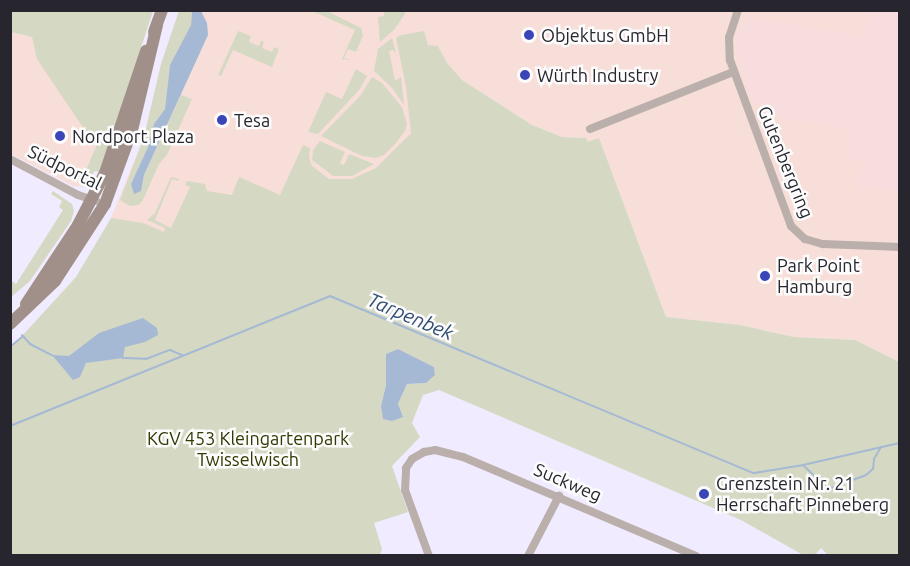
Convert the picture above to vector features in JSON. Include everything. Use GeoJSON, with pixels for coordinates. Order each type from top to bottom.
{"type":"FeatureCollection","features":[{"type":"Feature","properties":{"kind":"main road"},"geometry":{"type":"LineString","coordinates":[[14,320],[55,281],[105,204],[135,119],[162,10]]}},
{"type":"Feature","properties":{"kind":"main road"},"geometry":{"type":"LineString","coordinates":[[14,320],[61,252],[91,200],[112,154],[139,66],[157,25]]}},
{"type":"Feature","properties":{"kind":"street","name":"Gutenbergring"},"geometry":{"type":"LineString","coordinates":[[738,10],[729,37],[730,60],[790,226],[805,239],[823,244],[900,247]]}},
{"type":"Feature","properties":{"kind":"street"},"geometry":{"type":"LineString","coordinates":[[590,129],[733,72]]}},
{"type":"Feature","properties":{"kind":"street","name":"Südportal"},"geometry":{"type":"LineString","coordinates":[[10,159],[91,200],[105,204]]}},
{"type":"Feature","properties":{"kind":"street","name":"Suckweg"},"geometry":{"type":"LineString","coordinates":[[429,555],[405,490],[406,468],[412,459],[424,452],[443,452],[463,457],[696,555]]}},
{"type":"Feature","properties":{"kind":"street"},"geometry":{"type":"LineString","coordinates":[[528,555],[559,496]]}},
{"type":"Feature","properties":{"kind":"shaded area"},"geometry":{"type":"Polygon","coordinates":[[[179,11],[899,11],[899,362],[855,340],[794,337],[740,325],[666,317],[599,139],[588,142],[586,138],[562,137],[532,125],[462,80],[447,63],[438,46],[418,122],[385,171],[170,239],[111,218],[144,137],[161,64],[179,11]]]}},
{"type":"Feature","properties":{"kind":"shaded area"},"geometry":{"type":"Polygon","coordinates":[[[869,11],[899,11],[899,191],[857,188],[863,161],[845,156],[849,129],[763,114],[764,108],[753,102],[737,52],[737,36],[747,17],[864,37],[869,11]]]}},
{"type":"Feature","properties":{"kind":"shaded area"},"geometry":{"type":"Polygon","coordinates":[[[10,32],[32,37],[101,146],[84,187],[73,186],[11,154],[10,32]]]}},
{"type":"Feature","properties":{"kind":"green space"},"geometry":{"type":"Polygon","coordinates":[[[10,11],[153,11],[99,172],[95,171],[85,183],[35,159],[39,151],[42,152],[40,158],[83,177],[96,147],[37,59],[32,37],[11,32],[10,11]]]}},
{"type":"Feature","properties":{"kind":"green space"},"geometry":{"type":"Polygon","coordinates":[[[179,11],[192,11],[191,25],[170,65],[165,109],[154,124],[148,147],[131,184],[142,187],[144,175],[181,95],[192,99],[167,155],[159,164],[143,200],[139,205],[130,206],[120,200],[144,137],[161,64],[179,11]]]}},
{"type":"Feature","properties":{"kind":"green space"},"geometry":{"type":"Polygon","coordinates":[[[312,11],[327,11],[361,28],[363,36],[356,52],[348,49],[344,58],[352,60],[342,59],[355,30],[312,11]]]}},
{"type":"Feature","properties":{"kind":"green space"},"geometry":{"type":"Polygon","coordinates":[[[384,11],[405,11],[405,14],[394,30],[380,42],[378,17],[384,16],[384,11]]]}},
{"type":"Feature","properties":{"kind":"green space"},"geometry":{"type":"Polygon","coordinates":[[[238,31],[251,36],[249,42],[259,46],[261,41],[264,42],[262,48],[272,52],[274,47],[279,49],[272,67],[233,50],[221,76],[218,75],[238,31]]]}},
{"type":"Feature","properties":{"kind":"green space","name":"KGV 453 Kleingartenpark Twisselwisch"},"geometry":{"type":"Polygon","coordinates":[[[424,31],[428,45],[438,46],[447,63],[462,80],[532,125],[562,137],[586,138],[588,142],[599,138],[666,317],[740,325],[794,337],[855,340],[899,362],[899,555],[828,555],[821,548],[815,555],[803,555],[741,520],[439,390],[423,395],[412,423],[420,437],[392,466],[408,512],[374,523],[382,549],[380,555],[11,556],[11,348],[76,277],[111,218],[143,223],[164,232],[165,228],[147,220],[155,213],[171,177],[179,179],[178,181],[172,179],[155,220],[171,228],[190,187],[185,185],[187,181],[205,184],[207,191],[232,195],[239,177],[280,195],[303,145],[310,148],[311,165],[329,179],[352,179],[376,168],[411,133],[406,87],[396,38],[424,31]],[[398,349],[386,354],[386,385],[381,406],[398,404],[407,384],[426,383],[434,367],[398,349]]]}},
{"type":"Feature","properties":{"kind":"green space"},"geometry":{"type":"Polygon","coordinates":[[[392,38],[396,53],[393,50],[389,51],[395,81],[401,77],[404,105],[392,88],[374,71],[378,49],[392,38]]]}},
{"type":"Feature","properties":{"kind":"green space"},"geometry":{"type":"Polygon","coordinates":[[[356,69],[367,76],[360,89],[318,134],[308,132],[326,92],[342,99],[356,69]]]}},
{"type":"Feature","properties":{"kind":"green space"},"geometry":{"type":"Polygon","coordinates":[[[372,77],[382,83],[402,107],[407,124],[405,131],[395,144],[384,155],[376,158],[362,156],[321,136],[360,96],[372,77]]]}},
{"type":"Feature","properties":{"kind":"green space"},"geometry":{"type":"Polygon","coordinates":[[[320,141],[345,152],[340,163],[344,165],[349,154],[374,164],[352,176],[333,176],[312,160],[313,150],[320,141]]]}},
{"type":"Feature","properties":{"kind":"green space"},"geometry":{"type":"Polygon","coordinates":[[[53,191],[72,204],[74,211],[71,221],[30,281],[11,297],[11,280],[16,284],[63,210],[59,207],[62,201],[51,194],[53,191]]]}},
{"type":"Feature","properties":{"kind":"water"},"geometry":{"type":"Polygon","coordinates":[[[192,11],[201,11],[207,23],[208,35],[144,175],[141,191],[134,194],[131,184],[148,147],[154,124],[165,109],[170,65],[191,25],[192,11]]]}},
{"type":"Feature","properties":{"kind":"water"},"geometry":{"type":"Polygon","coordinates":[[[143,318],[157,328],[158,335],[145,342],[125,347],[123,358],[86,363],[80,377],[73,380],[52,355],[69,356],[99,333],[143,318]]]}},
{"type":"Feature","properties":{"kind":"water"},"geometry":{"type":"Polygon","coordinates":[[[398,349],[434,367],[435,375],[426,383],[407,384],[398,404],[403,417],[392,421],[383,419],[381,406],[386,385],[386,354],[398,349]]]}},
{"type":"Feature","properties":{"kind":"waterway","name":"Tarpenbek"},"geometry":{"type":"LineString","coordinates":[[10,426],[330,296],[754,473],[803,465],[900,443]]}},
{"type":"Feature","properties":{"kind":"waterway"},"geometry":{"type":"LineString","coordinates":[[22,335],[30,344],[52,355]]}},
{"type":"Feature","properties":{"kind":"waterway"},"geometry":{"type":"LineString","coordinates":[[10,347],[22,337]]}},
{"type":"Feature","properties":{"kind":"waterway"},"geometry":{"type":"LineString","coordinates":[[123,358],[146,359],[170,350],[182,355]]}},
{"type":"Feature","properties":{"kind":"waterway","name":"Tarpenbek"},"geometry":{"type":"LineString","coordinates":[[803,465],[828,489],[866,475],[873,469],[874,459],[881,447]]}},
{"type":"Feature","properties":{"kind":"place","name":"Objektus GmbH"},"geometry":{"type":"Point","coordinates":[529,35]}},
{"type":"Feature","properties":{"kind":"place","name":"Würth Industry"},"geometry":{"type":"Point","coordinates":[525,75]}},
{"type":"Feature","properties":{"kind":"place","name":"Tesa"},"geometry":{"type":"Point","coordinates":[222,120]}},
{"type":"Feature","properties":{"kind":"place","name":"Nordport Plaza"},"geometry":{"type":"Point","coordinates":[60,136]}},
{"type":"Feature","properties":{"kind":"place","name":"Park Point Hamburg"},"geometry":{"type":"Point","coordinates":[765,276]}},
{"type":"Feature","properties":{"kind":"place","name":"Grenzstein Nr. 21 Herrschaft Pinneberg"},"geometry":{"type":"Point","coordinates":[704,494]}}]}
